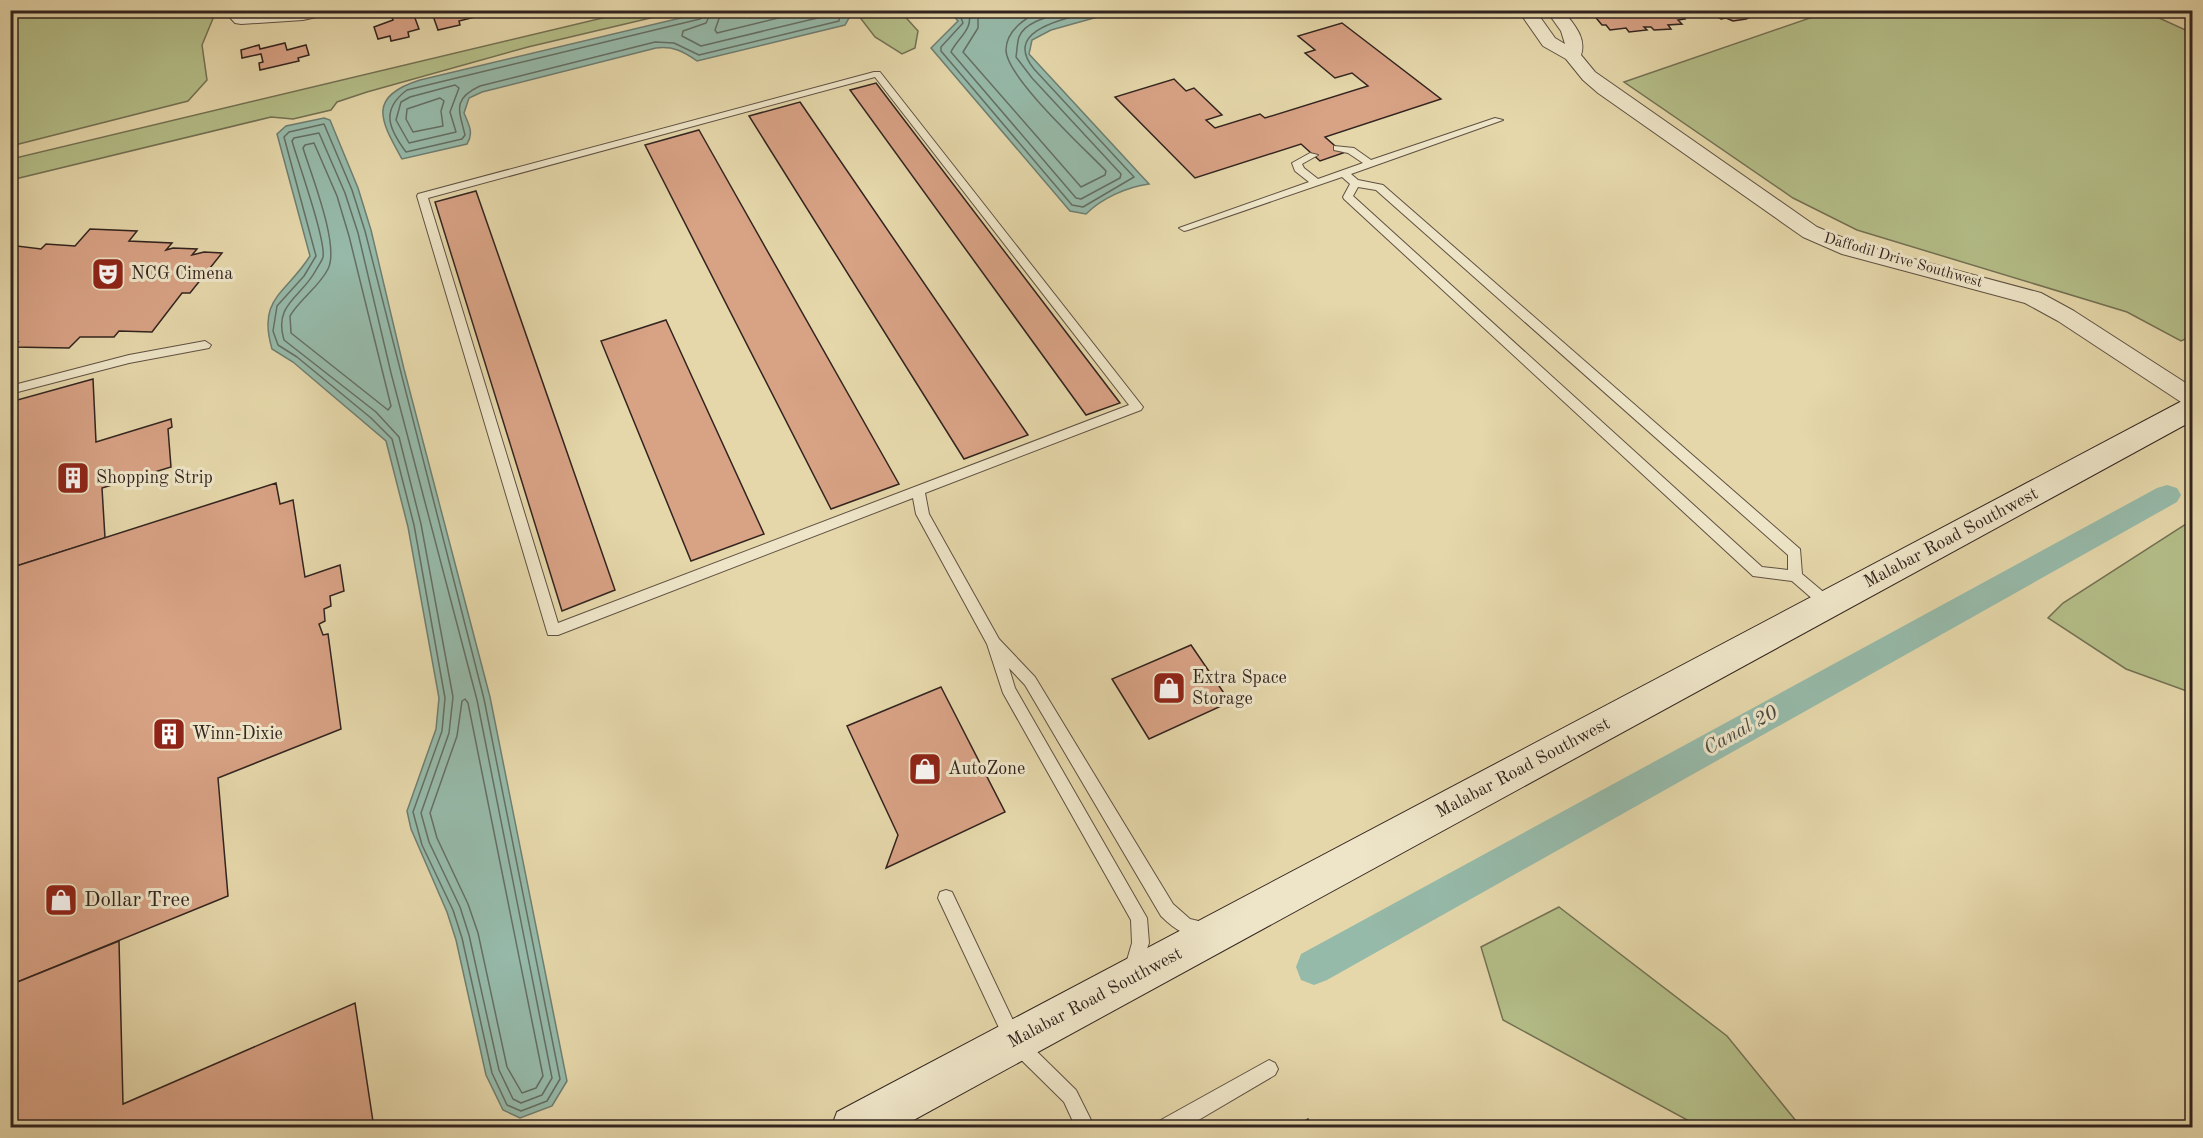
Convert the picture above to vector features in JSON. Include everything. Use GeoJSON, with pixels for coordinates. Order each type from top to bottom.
{"type":"FeatureCollection","features":[{"type":"Feature","properties":{"kind":"main road","name":"Malabar Road Southwest"},"geometry":{"type":"LineString","coordinates":[[853,1128],[2193,408]]}},
{"type":"Feature","properties":{"kind":"street"},"geometry":{"type":"LineString","coordinates":[[231,10],[240,19],[303,15],[324,10]]}},
{"type":"Feature","properties":{"kind":"street","name":"Daffodil Drive Southwest"},"geometry":{"type":"LineString","coordinates":[[1526,10],[1550,42],[1572,55],[1589,76],[1605,89],[1810,232],[1850,249],[2033,298],[2066,316],[2193,398]]}},
{"type":"Feature","properties":{"kind":"street"},"geometry":{"type":"LineString","coordinates":[[1554,10],[1576,40],[1576,48],[1572,55]]}},
{"type":"Feature","properties":{"kind":"lane"},"geometry":{"type":"LineString","coordinates":[[877,74],[1137,407],[918,491],[553,631],[422,196],[877,74]]}},
{"type":"Feature","properties":{"kind":"lane"},"geometry":{"type":"LineString","coordinates":[[1184,228],[1498,120]]}},
{"type":"Feature","properties":{"kind":"lane"},"geometry":{"type":"LineString","coordinates":[[1337,148],[1351,150],[1370,164]]}},
{"type":"Feature","properties":{"kind":"lane"},"geometry":{"type":"LineString","coordinates":[[1313,155],[1297,163],[1299,169],[1316,182]]}},
{"type":"Feature","properties":{"kind":"lane"},"geometry":{"type":"LineString","coordinates":[[1344,173],[1355,183],[1379,187],[1795,553],[1795,576]]}},
{"type":"Feature","properties":{"kind":"lane"},"geometry":{"type":"LineString","coordinates":[[1355,183],[1348,197],[1758,572],[1795,576],[1828,604]]}},
{"type":"Feature","properties":{"kind":"lane"},"geometry":{"type":"LineString","coordinates":[[10,390],[129,359],[205,345]]}},
{"type":"Feature","properties":{"kind":"lane"},"geometry":{"type":"LineString","coordinates":[[918,491],[923,514],[994,643],[1008,689],[1139,918],[1142,949],[1134,965],[1117,986]]}},
{"type":"Feature","properties":{"kind":"lane"},"geometry":{"type":"LineString","coordinates":[[994,643],[1030,681],[1167,910],[1175,920],[1191,929],[1222,929]]}},
{"type":"Feature","properties":{"kind":"lane"},"geometry":{"type":"LineString","coordinates":[[946,898],[1014,1041],[1070,1096],[1086,1128]]}},
{"type":"Feature","properties":{"kind":"lane"},"geometry":{"type":"LineString","coordinates":[[1166,1128],[1269,1069]]}},
{"type":"Feature","properties":{"kind":"green space"},"geometry":{"type":"Polygon","coordinates":[[[11,10],[212,11],[214,16],[202,45],[207,80],[188,101],[11,146],[11,10]]]}},
{"type":"Feature","properties":{"kind":"green space"},"geometry":{"type":"Polygon","coordinates":[[[636,10],[680,11],[528,47],[367,92],[337,102],[331,110],[293,119],[271,117],[11,180],[11,159],[636,10]]]}},
{"type":"Feature","properties":{"kind":"green space"},"geometry":{"type":"Polygon","coordinates":[[[1833,10],[2144,11],[2192,33],[2192,336],[2181,341],[2127,312],[1857,230],[1793,198],[1624,82],[1833,10]]]}},
{"type":"Feature","properties":{"kind":"green space"},"geometry":{"type":"Polygon","coordinates":[[[855,11],[900,11],[918,31],[915,48],[902,54],[875,37],[855,11]]]}},
{"type":"Feature","properties":{"kind":"green space"},"geometry":{"type":"Polygon","coordinates":[[[2192,520],[2192,693],[2126,669],[2048,618],[2063,603],[2192,520]]]}},
{"type":"Feature","properties":{"kind":"green space"},"geometry":{"type":"Polygon","coordinates":[[[1559,907],[1727,1036],[1801,1127],[1700,1127],[1503,1020],[1481,947],[1559,907]]]}},
{"type":"Feature","properties":{"kind":"water"},"geometry":{"type":"Polygon","coordinates":[[[710,11],[844,11],[849,18],[845,25],[697,61],[678,50],[656,48],[482,92],[469,98],[464,113],[470,133],[467,144],[402,159],[384,122],[385,102],[391,94],[420,80],[710,11]]]}},
{"type":"Feature","properties":{"kind":"water"},"geometry":{"type":"Polygon","coordinates":[[[949,11],[1119,11],[1051,30],[1032,40],[1029,54],[1149,184],[1115,194],[1086,214],[1070,211],[931,48],[958,21],[949,11]]]}},
{"type":"Feature","properties":{"kind":"water"},"geometry":{"type":"Polygon","coordinates":[[[324,118],[330,120],[358,188],[371,230],[404,369],[490,697],[567,1081],[552,1106],[520,1118],[503,1110],[486,1075],[456,940],[447,912],[411,829],[407,811],[436,729],[439,698],[408,527],[386,441],[293,362],[272,349],[268,332],[271,307],[310,256],[277,134],[286,126],[324,118]]]}},
{"type":"Feature","properties":{"kind":"building"},"geometry":{"type":"Polygon","coordinates":[[[412,10],[419,29],[408,32],[409,37],[391,41],[390,36],[378,39],[374,27],[393,20],[391,15],[412,10]]]}},
{"type":"Feature","properties":{"kind":"building"},"geometry":{"type":"Polygon","coordinates":[[[431,10],[481,10],[483,15],[459,21],[460,25],[438,30],[431,10]]]}},
{"type":"Feature","properties":{"kind":"building"},"geometry":{"type":"Polygon","coordinates":[[[1597,10],[1678,10],[1685,19],[1678,20],[1682,24],[1668,25],[1671,29],[1654,30],[1651,27],[1644,27],[1647,30],[1629,32],[1626,28],[1610,30],[1606,25],[1602,25],[1592,13],[1599,13],[1597,10]]]}},
{"type":"Feature","properties":{"kind":"building"},"geometry":{"type":"Polygon","coordinates":[[[1706,10],[1774,10],[1733,21],[1726,18],[1721,19],[1706,10]]]}},
{"type":"Feature","properties":{"kind":"building"},"geometry":{"type":"Polygon","coordinates":[[[1342,23],[1441,99],[1325,137],[1343,153],[1320,161],[1301,144],[1195,178],[1115,97],[1174,79],[1186,91],[1194,88],[1222,115],[1206,120],[1215,128],[1260,114],[1265,118],[1368,86],[1352,73],[1335,78],[1305,53],[1315,50],[1298,36],[1342,23]]]}},
{"type":"Feature","properties":{"kind":"building"},"geometry":{"type":"Polygon","coordinates":[[[285,43],[287,50],[306,45],[309,55],[298,58],[299,61],[260,70],[259,63],[263,62],[261,54],[242,58],[241,50],[259,45],[260,49],[285,43]]]}},
{"type":"Feature","properties":{"kind":"building"},"geometry":{"type":"Polygon","coordinates":[[[876,83],[1120,403],[1086,415],[850,90],[876,83]]]}},
{"type":"Feature","properties":{"kind":"building"},"geometry":{"type":"Polygon","coordinates":[[[800,102],[1028,435],[964,459],[749,116],[800,102]]]}},
{"type":"Feature","properties":{"kind":"building"},"geometry":{"type":"Polygon","coordinates":[[[699,130],[899,484],[831,509],[645,145],[699,130]]]}},
{"type":"Feature","properties":{"kind":"building"},"geometry":{"type":"Polygon","coordinates":[[[476,191],[615,590],[562,611],[435,202],[476,191]]]}},
{"type":"Feature","properties":{"kind":"building","name":"NCG Cimena"},"geometry":{"type":"Polygon","coordinates":[[[90,229],[137,231],[129,241],[172,243],[166,250],[197,249],[192,255],[204,252],[222,253],[190,293],[182,293],[152,332],[119,331],[114,337],[80,337],[69,348],[13,347],[18,342],[10,342],[10,253],[17,246],[41,249],[46,244],[75,246],[90,229]]]}},
{"type":"Feature","properties":{"kind":"building"},"geometry":{"type":"Polygon","coordinates":[[[666,320],[764,534],[691,561],[601,341],[666,320]]]}},
{"type":"Feature","properties":{"kind":"building","name":"Shopping Strip"},"geometry":{"type":"Polygon","coordinates":[[[93,379],[96,442],[171,419],[172,427],[168,429],[171,467],[102,488],[105,538],[10,568],[10,402],[93,379]]]}},
{"type":"Feature","properties":{"kind":"building","name":"Winn-Dixie"},"geometry":{"type":"Polygon","coordinates":[[[276,483],[280,504],[293,500],[305,577],[340,565],[344,591],[330,596],[331,606],[324,609],[325,621],[319,624],[323,635],[328,634],[341,729],[218,778],[228,896],[10,985],[10,568],[276,483]]]}},
{"type":"Feature","properties":{"kind":"building","name":"Extra Space Storage"},"geometry":{"type":"Polygon","coordinates":[[[1191,645],[1230,702],[1149,739],[1112,679],[1191,645]]]}},
{"type":"Feature","properties":{"kind":"building","name":"AutoZone"},"geometry":{"type":"Polygon","coordinates":[[[941,687],[1005,812],[886,868],[898,835],[847,726],[941,687]]]}},
{"type":"Feature","properties":{"kind":"building"},"geometry":{"type":"Polygon","coordinates":[[[119,941],[123,1104],[355,1003],[374,1128],[10,1128],[10,985],[119,941]]]}},
{"type":"Feature","properties":{"kind":"building"},"geometry":{"type":"Polygon","coordinates":[[[1308,1119],[1313,1128],[1293,1128],[1308,1119]]]}},
{"type":"Feature","properties":{"kind":"waterway","name":"Canal 20"},"geometry":{"type":"LineString","coordinates":[[1314,967],[2167,495]]}},
{"type":"Feature","properties":{"kind":"place","name":"NCG Cimena"},"geometry":{"type":"Point","coordinates":[108,274]}},
{"type":"Feature","properties":{"kind":"place","name":"Shopping Strip"},"geometry":{"type":"Point","coordinates":[73,478]}},
{"type":"Feature","properties":{"kind":"place","name":"Extra Space Storage"},"geometry":{"type":"Point","coordinates":[1169,688]}},
{"type":"Feature","properties":{"kind":"place","name":"Winn-Dixie"},"geometry":{"type":"Point","coordinates":[169,734]}},
{"type":"Feature","properties":{"kind":"place","name":"AutoZone"},"geometry":{"type":"Point","coordinates":[925,769]}},
{"type":"Feature","properties":{"kind":"place","name":"Dollar Tree"},"geometry":{"type":"Point","coordinates":[61,900]}}]}
